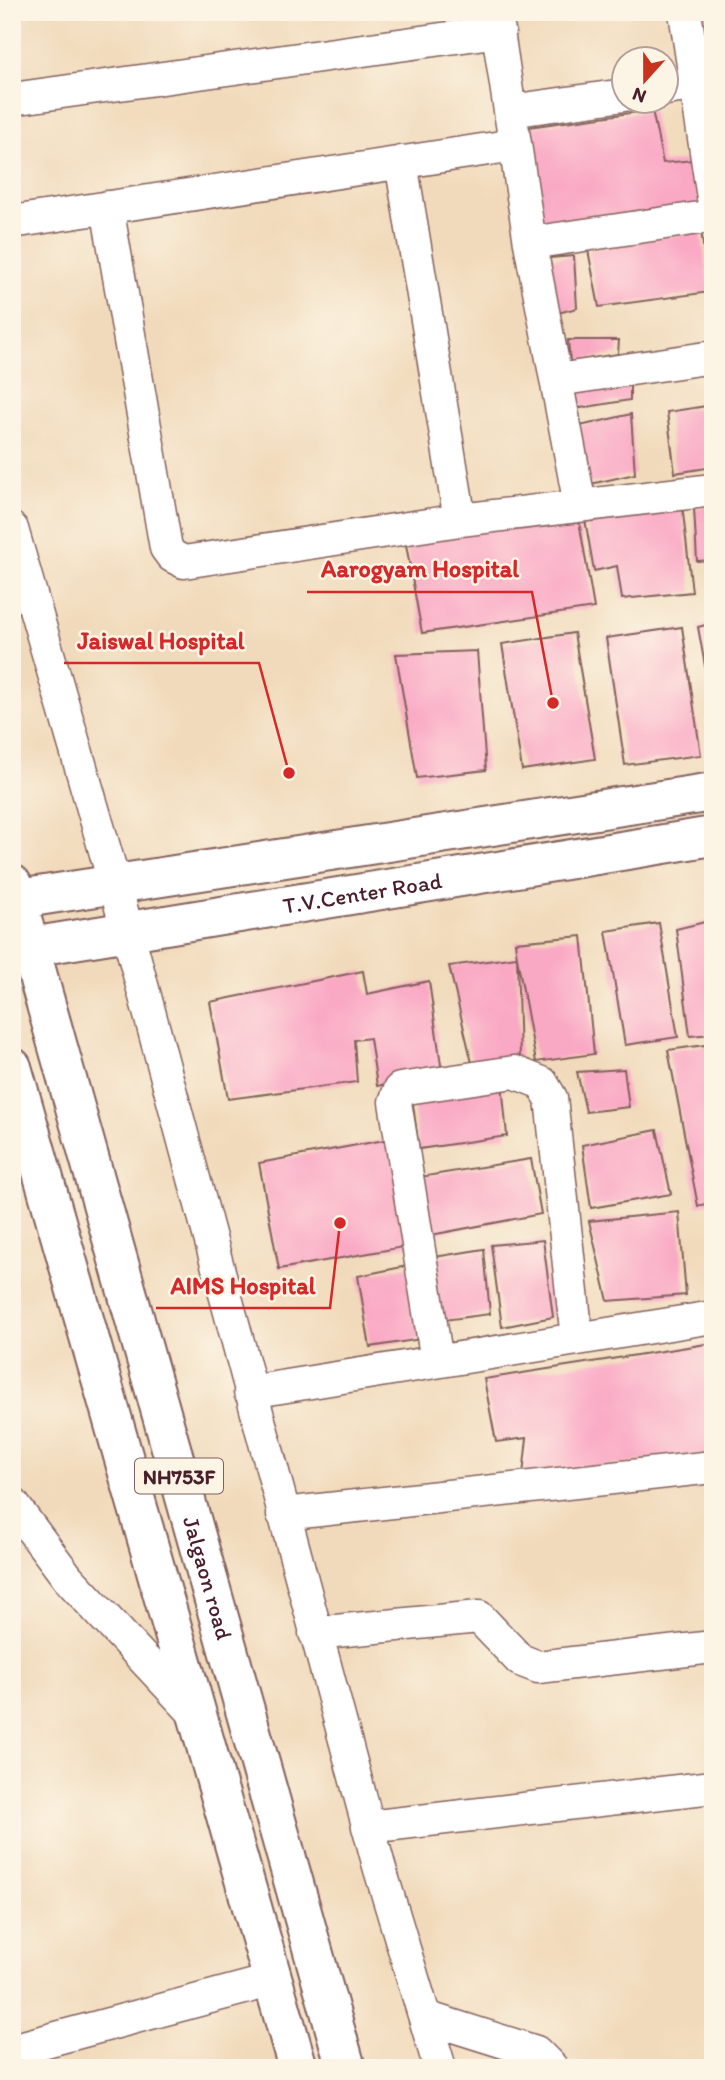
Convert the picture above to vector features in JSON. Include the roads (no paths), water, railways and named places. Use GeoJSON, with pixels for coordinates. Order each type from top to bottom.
{"type":"FeatureCollection","features":[{"type":"Feature","properties":{"kind":"main road","name":"T.V.Center Road"},"geometry":{"type":"LineString","coordinates":[[14,895],[115,885],[713,792]]}},
{"type":"Feature","properties":{"kind":"main road","name":"T.V.Center Road"},"geometry":{"type":"LineString","coordinates":[[21,949],[713,836]]}},
{"type":"Feature","properties":{"kind":"main road","name":"Jalgaon road"},"geometry":{"type":"LineString","coordinates":[[14,895],[21,949],[346,2068]]}},
{"type":"Feature","properties":{"kind":"main road","name":"Jalgaon road"},"geometry":{"type":"LineString","coordinates":[[12,1067],[298,2068]]}},
{"type":"Feature","properties":{"kind":"street"},"geometry":{"type":"LineString","coordinates":[[685,12],[691,85],[713,198]]}},
{"type":"Feature","properties":{"kind":"street"},"geometry":{"type":"LineString","coordinates":[[12,99],[497,22],[530,243],[580,505]]}},
{"type":"Feature","properties":{"kind":"street"},"geometry":{"type":"LineString","coordinates":[[510,111],[610,97]]}},
{"type":"Feature","properties":{"kind":"street"},"geometry":{"type":"LineString","coordinates":[[12,222],[515,145]]}},
{"type":"Feature","properties":{"kind":"street"},"geometry":{"type":"LineString","coordinates":[[401,162],[460,520]]}},
{"type":"Feature","properties":{"kind":"street"},"geometry":{"type":"LineString","coordinates":[[107,207],[166,548],[172,556],[184,562],[460,520],[713,490]]}},
{"type":"Feature","properties":{"kind":"street"},"geometry":{"type":"LineString","coordinates":[[530,243],[713,216]]}},
{"type":"Feature","properties":{"kind":"street"},"geometry":{"type":"LineString","coordinates":[[557,380],[713,357]]}},
{"type":"Feature","properties":{"kind":"street"},"geometry":{"type":"LineString","coordinates":[[12,529],[115,885],[368,1827],[440,2068]]}},
{"type":"Feature","properties":{"kind":"street"},"geometry":{"type":"LineString","coordinates":[[437,1361],[395,1102],[400,1089],[514,1072],[542,1083],[551,1098],[577,1339]]}},
{"type":"Feature","properties":{"kind":"street"},"geometry":{"type":"LineString","coordinates":[[250,1392],[713,1317]]}},
{"type":"Feature","properties":{"kind":"street"},"geometry":{"type":"LineString","coordinates":[[283,1514],[713,1468]]}},
{"type":"Feature","properties":{"kind":"street"},"geometry":{"type":"LineString","coordinates":[[12,1503],[68,1578],[200,1719]]}},
{"type":"Feature","properties":{"kind":"street"},"geometry":{"type":"LineString","coordinates":[[316,1633],[479,1617],[520,1660],[538,1667],[713,1647]]}},
{"type":"Feature","properties":{"kind":"street"},"geometry":{"type":"LineString","coordinates":[[368,1827],[713,1787]]}},
{"type":"Feature","properties":{"kind":"street"},"geometry":{"type":"LineString","coordinates":[[12,2050],[274,1980]]}},
{"type":"Feature","properties":{"kind":"street"},"geometry":{"type":"LineString","coordinates":[[425,2017],[536,2052],[552,2068]]}},
{"type":"Feature","properties":{"kind":"place","name":"Aarogyam Hospital"},"geometry":{"type":"Point","coordinates":[553,703]}},
{"type":"Feature","properties":{"kind":"place","name":"Jaiswal Hospital"},"geometry":{"type":"Point","coordinates":[289,773]}},
{"type":"Feature","properties":{"kind":"place","name":"AIMS Hospital"},"geometry":{"type":"Point","coordinates":[340,1223]}}]}
